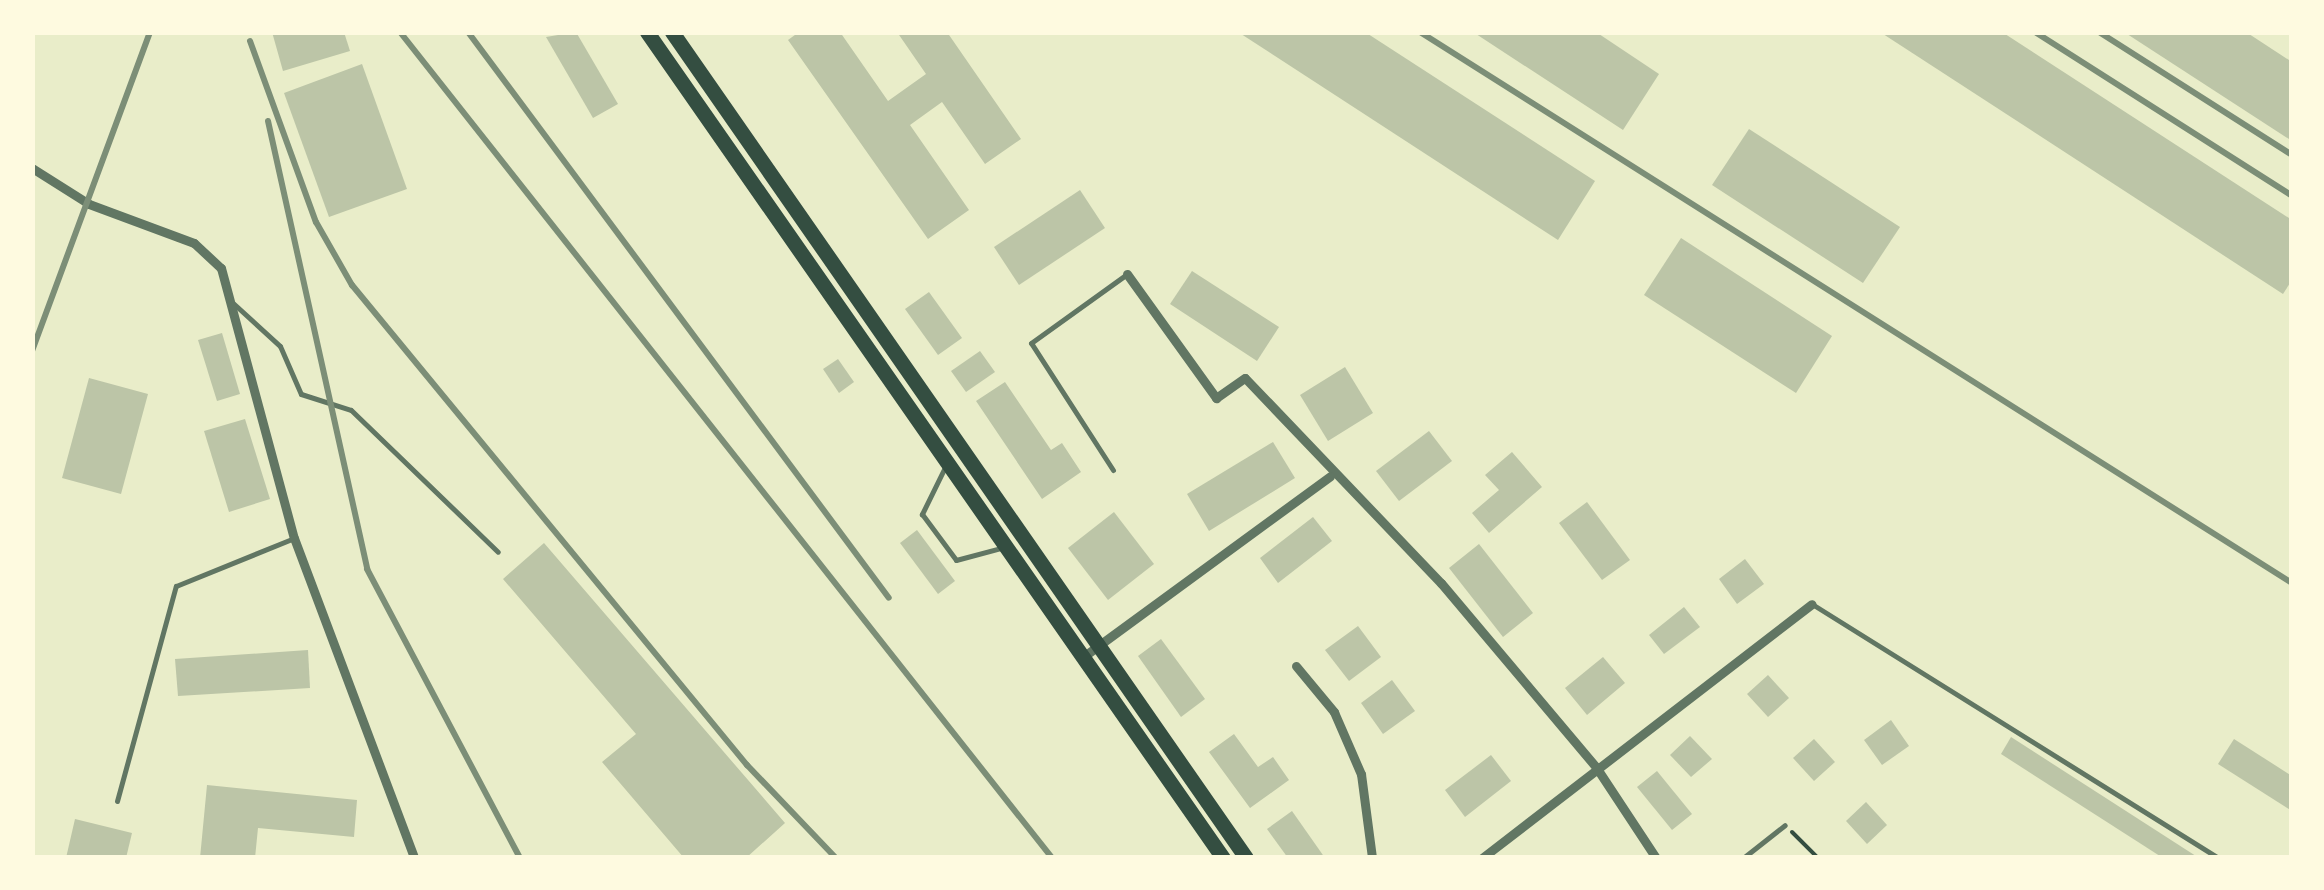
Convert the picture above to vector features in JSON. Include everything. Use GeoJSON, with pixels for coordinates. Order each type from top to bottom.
{"type":"FeatureCollection","features":[{"type":"Feature","properties":{"kind":"main road"},"geometry":{"type":"LineString","coordinates":[[648,32],[1223,858]]}},
{"type":"Feature","properties":{"kind":"main road"},"geometry":{"type":"LineString","coordinates":[[672,32],[1246,858]]}},
{"type":"Feature","properties":{"kind":"street"},"geometry":{"type":"LineString","coordinates":[[32,168],[89,204],[211,252],[234,304],[294,538],[414,858]]}},
{"type":"Feature","properties":{"kind":"street"},"geometry":{"type":"LineString","coordinates":[[1127,274],[1216,398],[1245,378],[1330,476],[1441,582],[1596,767],[1656,858]]}},
{"type":"Feature","properties":{"kind":"street"},"geometry":{"type":"LineString","coordinates":[[1084,657],[1330,476]]}},
{"type":"Feature","properties":{"kind":"street"},"geometry":{"type":"LineString","coordinates":[[1482,858],[1812,604]]}},
{"type":"Feature","properties":{"kind":"street"},"geometry":{"type":"LineString","coordinates":[[1296,666],[1334,712],[1361,774],[1372,858]]}},
{"type":"Feature","properties":{"kind":"lane"},"geometry":{"type":"LineString","coordinates":[[1114,470],[1031,343],[1127,274]]}},
{"type":"Feature","properties":{"kind":"lane"},"geometry":{"type":"LineString","coordinates":[[234,304],[280,346],[301,394],[350,410],[498,552]]}},
{"type":"Feature","properties":{"kind":"lane"},"geometry":{"type":"LineString","coordinates":[[947,462],[922,514],[956,560],[1006,546]]}},
{"type":"Feature","properties":{"kind":"lane"},"geometry":{"type":"LineString","coordinates":[[117,800],[176,586],[294,538]]}},
{"type":"Feature","properties":{"kind":"lane"},"geometry":{"type":"LineString","coordinates":[[1812,604],[2220,858]]}},
{"type":"Feature","properties":{"kind":"lane"},"geometry":{"type":"LineString","coordinates":[[1743,858],[1785,825]]}},
{"type":"Feature","properties":{"kind":"path"},"geometry":{"type":"LineString","coordinates":[[1785,825],[1818,858]]}},
{"type":"Feature","properties":{"kind":"building"},"geometry":{"type":"Polygon","coordinates":[[[272,32],[344,32],[350,51],[283,71],[272,32]]]}},
{"type":"Feature","properties":{"kind":"building"},"geometry":{"type":"Polygon","coordinates":[[[576,32],[618,104],[593,118],[546,37],[576,32]]]}},
{"type":"Feature","properties":{"kind":"building"},"geometry":{"type":"Polygon","coordinates":[[[799,32],[840,32],[888,101],[926,74],[897,32],[947,32],[1021,139],[985,164],[942,102],[910,125],[969,210],[928,239],[788,40],[799,32]]]}},
{"type":"Feature","properties":{"kind":"building"},"geometry":{"type":"Polygon","coordinates":[[[1238,32],[1365,32],[1595,181],[1558,240],[1238,32]]]}},
{"type":"Feature","properties":{"kind":"building"},"geometry":{"type":"Polygon","coordinates":[[[1473,32],[1596,32],[1659,74],[1623,130],[1473,32]]]}},
{"type":"Feature","properties":{"kind":"building"},"geometry":{"type":"Polygon","coordinates":[[[1880,32],[2002,32],[2292,220],[2292,280],[2283,294],[1880,32]]]}},
{"type":"Feature","properties":{"kind":"building"},"geometry":{"type":"Polygon","coordinates":[[[2124,32],[2246,32],[2292,62],[2292,141],[2124,32]]]}},
{"type":"Feature","properties":{"kind":"building"},"geometry":{"type":"Polygon","coordinates":[[[362,64],[407,189],[329,217],[284,93],[362,64]]]}},
{"type":"Feature","properties":{"kind":"building"},"geometry":{"type":"Polygon","coordinates":[[[1749,129],[1900,227],[1863,283],[1712,185],[1749,129]]]}},
{"type":"Feature","properties":{"kind":"building"},"geometry":{"type":"Polygon","coordinates":[[[1080,190],[1105,228],[1019,285],[994,247],[1080,190]]]}},
{"type":"Feature","properties":{"kind":"building"},"geometry":{"type":"Polygon","coordinates":[[[1681,238],[1832,336],[1796,393],[1644,295],[1681,238]]]}},
{"type":"Feature","properties":{"kind":"building"},"geometry":{"type":"Polygon","coordinates":[[[1192,271],[1279,327],[1257,361],[1170,304],[1192,271]]]}},
{"type":"Feature","properties":{"kind":"building"},"geometry":{"type":"Polygon","coordinates":[[[929,292],[962,338],[938,355],[905,309],[929,292]]]}},
{"type":"Feature","properties":{"kind":"building"},"geometry":{"type":"Polygon","coordinates":[[[222,333],[240,394],[217,401],[198,340],[222,333]]]}},
{"type":"Feature","properties":{"kind":"building"},"geometry":{"type":"Polygon","coordinates":[[[980,351],[995,372],[966,392],[951,371],[980,351]]]}},
{"type":"Feature","properties":{"kind":"building"},"geometry":{"type":"Polygon","coordinates":[[[838,359],[854,382],[839,393],[823,369],[838,359]]]}},
{"type":"Feature","properties":{"kind":"building"},"geometry":{"type":"Polygon","coordinates":[[[1345,367],[1373,413],[1328,441],[1300,395],[1345,367]]]}},
{"type":"Feature","properties":{"kind":"building"},"geometry":{"type":"Polygon","coordinates":[[[89,378],[148,394],[121,494],[62,478],[89,378]]]}},
{"type":"Feature","properties":{"kind":"building"},"geometry":{"type":"Polygon","coordinates":[[[1005,382],[1051,450],[1062,443],[1081,472],[1042,499],[976,401],[1005,382]]]}},
{"type":"Feature","properties":{"kind":"building"},"geometry":{"type":"Polygon","coordinates":[[[245,419],[270,499],[229,512],[204,431],[245,419]]]}},
{"type":"Feature","properties":{"kind":"building"},"geometry":{"type":"Polygon","coordinates":[[[1429,431],[1452,461],[1399,501],[1376,471],[1429,431]]]}},
{"type":"Feature","properties":{"kind":"building"},"geometry":{"type":"Polygon","coordinates":[[[1273,442],[1295,478],[1209,531],[1187,494],[1273,442]]]}},
{"type":"Feature","properties":{"kind":"building"},"geometry":{"type":"Polygon","coordinates":[[[1512,452],[1542,487],[1489,533],[1472,513],[1499,490],[1485,475],[1512,452]]]}},
{"type":"Feature","properties":{"kind":"building"},"geometry":{"type":"Polygon","coordinates":[[[1587,502],[1630,560],[1602,580],[1559,523],[1587,502]]]}},
{"type":"Feature","properties":{"kind":"building"},"geometry":{"type":"Polygon","coordinates":[[[1114,512],[1154,564],[1108,600],[1068,548],[1114,512]]]}},
{"type":"Feature","properties":{"kind":"building"},"geometry":{"type":"Polygon","coordinates":[[[1313,517],[1332,541],[1278,583],[1260,558],[1313,517]]]}},
{"type":"Feature","properties":{"kind":"building"},"geometry":{"type":"Polygon","coordinates":[[[917,530],[955,581],[938,594],[900,543],[917,530]]]}},
{"type":"Feature","properties":{"kind":"building"},"geometry":{"type":"Polygon","coordinates":[[[544,543],[785,823],[746,858],[684,858],[602,762],[636,734],[503,579],[544,543]]]}},
{"type":"Feature","properties":{"kind":"building"},"geometry":{"type":"Polygon","coordinates":[[[1479,544],[1533,613],[1503,637],[1449,568],[1479,544]]]}},
{"type":"Feature","properties":{"kind":"building"},"geometry":{"type":"Polygon","coordinates":[[[1745,559],[1764,584],[1737,604],[1719,579],[1745,559]]]}},
{"type":"Feature","properties":{"kind":"building"},"geometry":{"type":"Polygon","coordinates":[[[1684,607],[1700,627],[1664,654],[1649,635],[1684,607]]]}},
{"type":"Feature","properties":{"kind":"building"},"geometry":{"type":"Polygon","coordinates":[[[1358,626],[1381,657],[1349,681],[1325,650],[1358,626]]]}},
{"type":"Feature","properties":{"kind":"building"},"geometry":{"type":"Polygon","coordinates":[[[1161,639],[1205,699],[1181,717],[1138,656],[1161,639]]]}},
{"type":"Feature","properties":{"kind":"building"},"geometry":{"type":"Polygon","coordinates":[[[308,650],[310,688],[178,696],[175,659],[308,650]]]}},
{"type":"Feature","properties":{"kind":"building"},"geometry":{"type":"Polygon","coordinates":[[[1603,657],[1625,683],[1587,715],[1565,688],[1603,657]]]}},
{"type":"Feature","properties":{"kind":"building"},"geometry":{"type":"Polygon","coordinates":[[[1768,675],[1789,698],[1768,717],[1747,694],[1768,675]]]}},
{"type":"Feature","properties":{"kind":"building"},"geometry":{"type":"Polygon","coordinates":[[[1392,680],[1415,711],[1383,734],[1361,703],[1392,680]]]}},
{"type":"Feature","properties":{"kind":"building"},"geometry":{"type":"Polygon","coordinates":[[[1891,720],[1909,746],[1882,765],[1864,740],[1891,720]]]}},
{"type":"Feature","properties":{"kind":"building"},"geometry":{"type":"Polygon","coordinates":[[[1234,734],[1258,767],[1273,757],[1289,780],[1250,808],[1209,752],[1234,734]]]}},
{"type":"Feature","properties":{"kind":"building"},"geometry":{"type":"Polygon","coordinates":[[[1690,736],[1712,759],[1691,777],[1670,755],[1690,736]]]}},
{"type":"Feature","properties":{"kind":"building"},"geometry":{"type":"Polygon","coordinates":[[[2011,737],[2199,858],[2163,858],[2001,754],[2011,737]]]}},
{"type":"Feature","properties":{"kind":"building"},"geometry":{"type":"Polygon","coordinates":[[[1814,739],[1835,762],[1814,781],[1793,758],[1814,739]]]}},
{"type":"Feature","properties":{"kind":"building"},"geometry":{"type":"Polygon","coordinates":[[[2234,739],[2292,776],[2292,811],[2218,764],[2234,739]]]}},
{"type":"Feature","properties":{"kind":"building"},"geometry":{"type":"Polygon","coordinates":[[[1491,755],[1511,781],[1465,817],[1445,790],[1491,755]]]}},
{"type":"Feature","properties":{"kind":"building"},"geometry":{"type":"Polygon","coordinates":[[[1657,771],[1692,814],[1672,830],[1637,787],[1657,771]]]}},
{"type":"Feature","properties":{"kind":"building"},"geometry":{"type":"Polygon","coordinates":[[[207,785],[357,800],[354,837],[258,828],[255,858],[200,858],[207,785]]]}},
{"type":"Feature","properties":{"kind":"building"},"geometry":{"type":"Polygon","coordinates":[[[1866,802],[1887,825],[1867,844],[1846,821],[1866,802]]]}},
{"type":"Feature","properties":{"kind":"building"},"geometry":{"type":"Polygon","coordinates":[[[1292,811],[1325,858],[1288,858],[1267,829],[1292,811]]]}},
{"type":"Feature","properties":{"kind":"building"},"geometry":{"type":"Polygon","coordinates":[[[75,819],[132,833],[126,858],[66,858],[75,819]]]}},
{"type":"Feature","properties":{"kind":"railway"},"geometry":{"type":"LineString","coordinates":[[32,351],[150,32]]}},
{"type":"Feature","properties":{"kind":"railway"},"geometry":{"type":"LineString","coordinates":[[400,32],[1052,858]]}},
{"type":"Feature","properties":{"kind":"railway"},"geometry":{"type":"LineString","coordinates":[[468,32],[889,598]]}},
{"type":"Feature","properties":{"kind":"railway"},"geometry":{"type":"LineString","coordinates":[[1420,32],[2292,583]]}},
{"type":"Feature","properties":{"kind":"railway"},"geometry":{"type":"LineString","coordinates":[[2035,32],[2292,196]]}},
{"type":"Feature","properties":{"kind":"railway"},"geometry":{"type":"LineString","coordinates":[[2099,32],[2292,155]]}},
{"type":"Feature","properties":{"kind":"railway"},"geometry":{"type":"LineString","coordinates":[[250,41],[316,222],[352,285],[747,765],[836,858]]}},
{"type":"Feature","properties":{"kind":"railway"},"geometry":{"type":"LineString","coordinates":[[268,121],[367,569],[520,858]]}}]}
